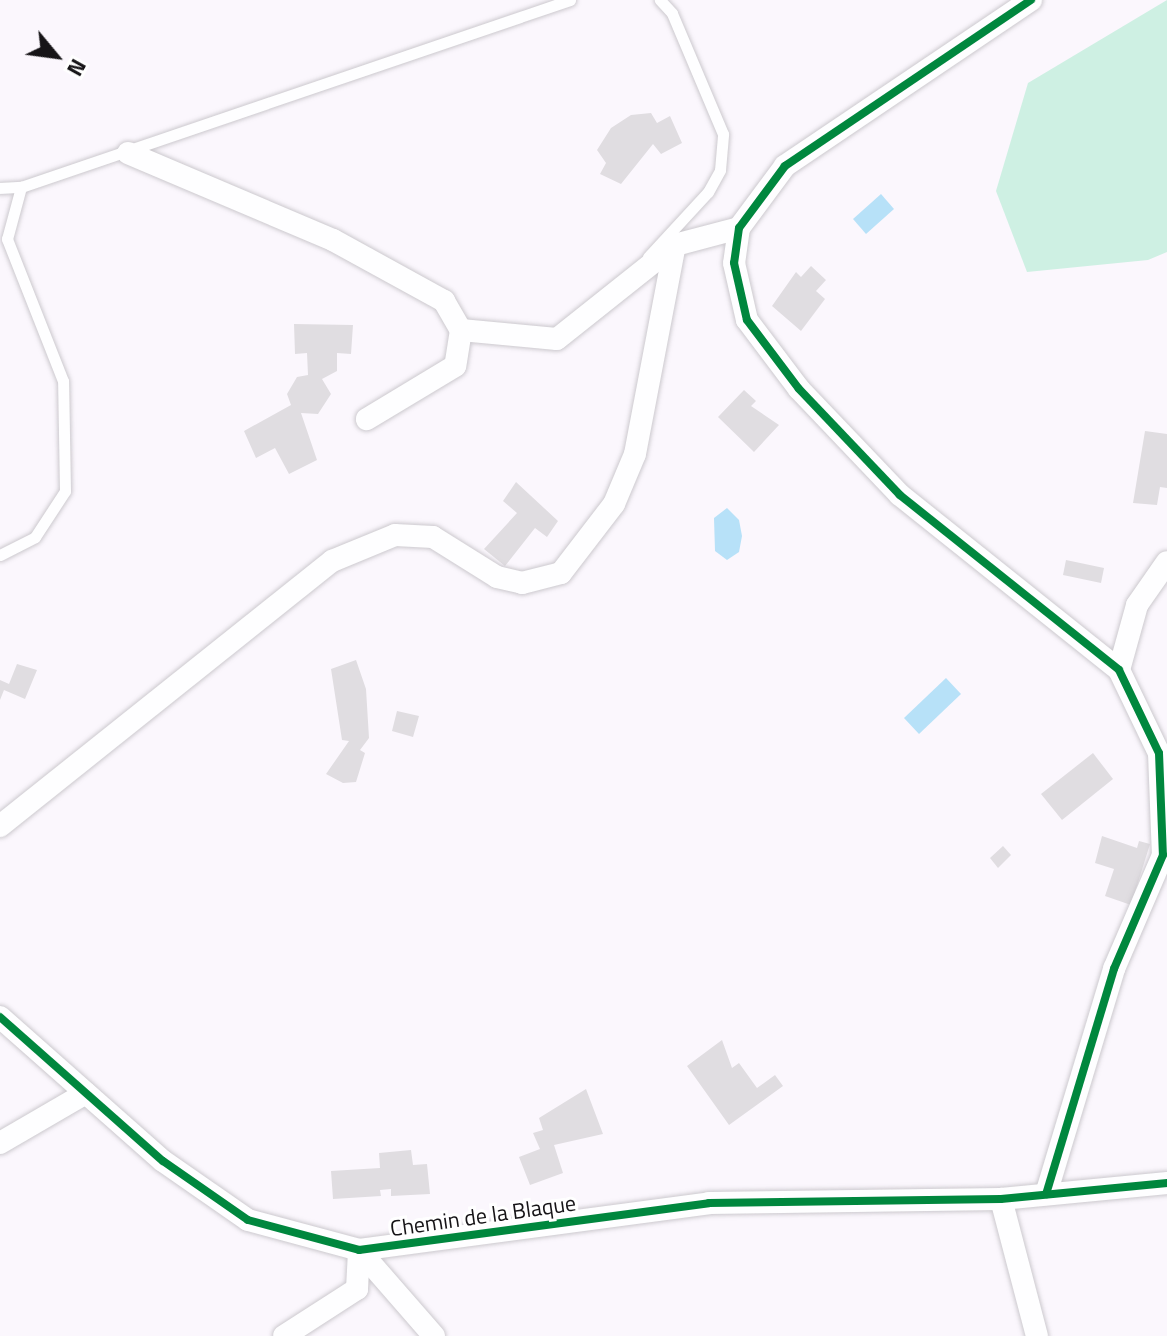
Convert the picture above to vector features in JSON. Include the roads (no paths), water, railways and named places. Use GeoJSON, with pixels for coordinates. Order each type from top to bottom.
{"type":"FeatureCollection","features":[{"type":"Feature","properties":{"kind":"street"},"geometry":{"type":"LineString","coordinates":[[1031,0],[785,166],[739,228],[734,263],[747,320],[799,389],[900,495],[1051,611],[1119,670],[1163,752],[1163,855],[1114,969],[1046,1194]]}},
{"type":"Feature","properties":{"kind":"street"},"geometry":{"type":"LineString","coordinates":[[128,153],[403,273],[444,301],[461,330],[455,366],[367,419]]}},
{"type":"Feature","properties":{"kind":"street"},"geometry":{"type":"LineString","coordinates":[[461,330],[557,339],[675,245],[739,228]]}},
{"type":"Feature","properties":{"kind":"street"},"geometry":{"type":"LineString","coordinates":[[0,826],[332,561],[395,535],[433,537],[497,577],[522,583],[561,573],[614,504],[635,454],[675,245]]}},
{"type":"Feature","properties":{"kind":"street"},"geometry":{"type":"LineString","coordinates":[[1119,670],[1137,605],[1167,562]]}},
{"type":"Feature","properties":{"kind":"street","name":"Chemin de la Blaque"},"geometry":{"type":"LineString","coordinates":[[0,1017],[163,1161],[248,1220],[359,1250],[709,1203],[1001,1199],[1167,1183]]}},
{"type":"Feature","properties":{"kind":"street"},"geometry":{"type":"LineString","coordinates":[[0,1143],[86,1093]]}},
{"type":"Feature","properties":{"kind":"street"},"geometry":{"type":"LineString","coordinates":[[1001,1199],[1037,1336]]}},
{"type":"Feature","properties":{"kind":"street"},"geometry":{"type":"LineString","coordinates":[[284,1336],[357,1289],[359,1250]]}},
{"type":"Feature","properties":{"kind":"street"},"geometry":{"type":"LineString","coordinates":[[359,1250],[434,1336]]}},
{"type":"Feature","properties":{"kind":"lane"},"geometry":{"type":"LineString","coordinates":[[0,188],[21,187],[128,153],[570,0]]}},
{"type":"Feature","properties":{"kind":"lane"},"geometry":{"type":"LineString","coordinates":[[637,273],[708,192],[721,158],[723,134],[672,13],[660,0]]}},
{"type":"Feature","properties":{"kind":"lane"},"geometry":{"type":"LineString","coordinates":[[0,555],[35,537],[65,491],[63,381],[7,239],[21,187]]}},
{"type":"Feature","properties":{"kind":"water"},"geometry":{"type":"Polygon","coordinates":[[[881,194],[894,209],[866,234],[853,219],[881,194]]]}},
{"type":"Feature","properties":{"kind":"water"},"geometry":{"type":"Polygon","coordinates":[[[727,508],[739,520],[742,536],[739,552],[727,560],[715,551],[714,518],[727,508]]]}},
{"type":"Feature","properties":{"kind":"water"},"geometry":{"type":"Polygon","coordinates":[[[946,678],[961,694],[919,734],[904,718],[946,678]]]}}]}
